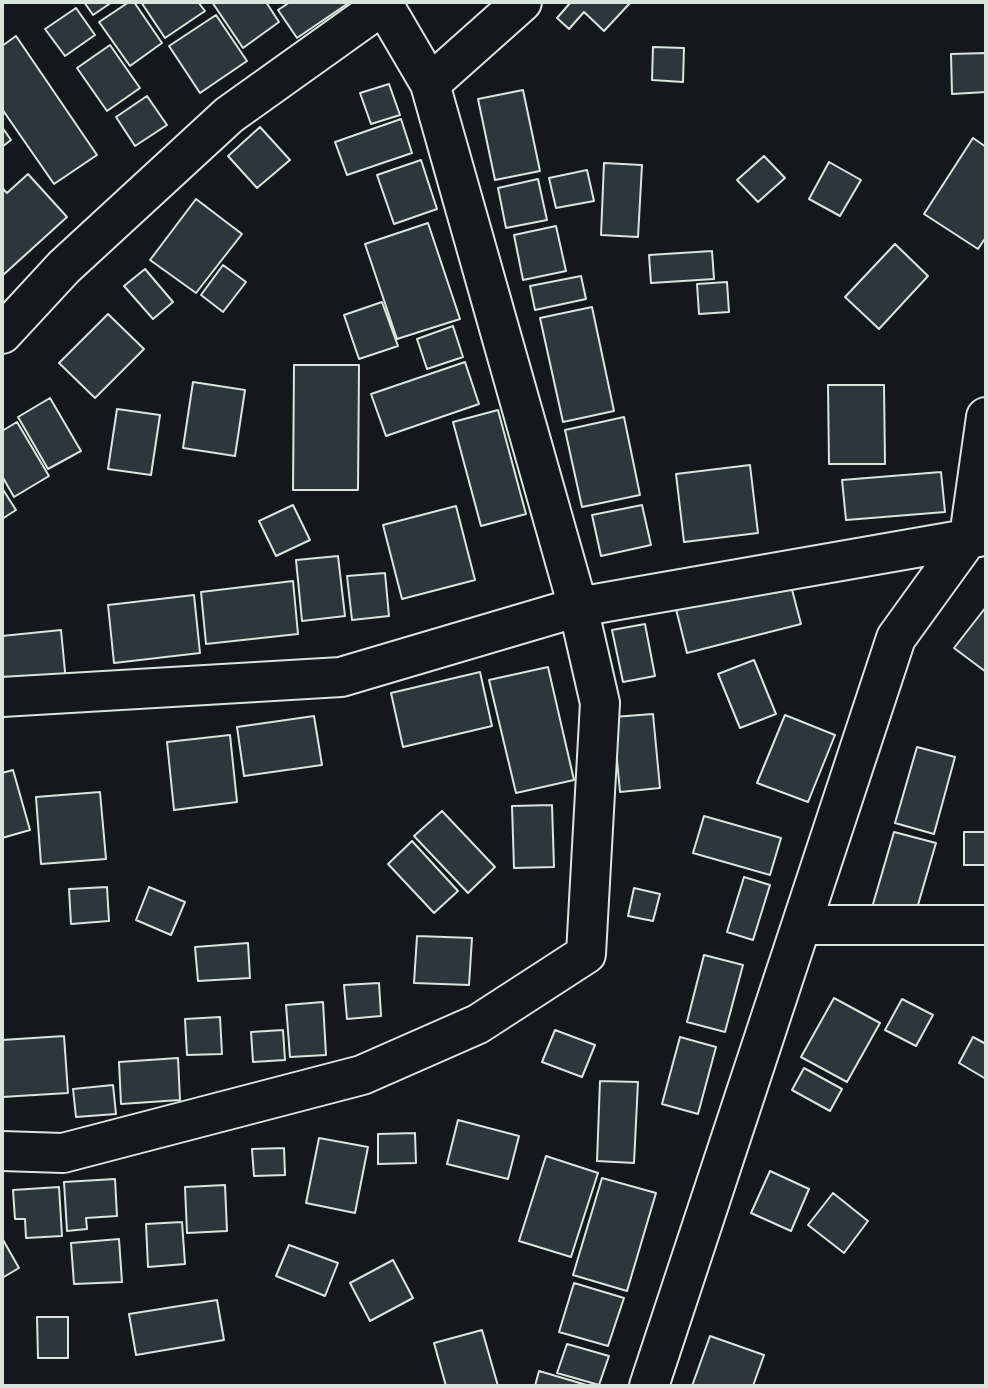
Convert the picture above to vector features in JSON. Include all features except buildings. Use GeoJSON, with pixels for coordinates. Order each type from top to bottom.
{"type":"FeatureCollection","features":[{"type":"Feature","properties":{"kind":"street"},"geometry":{"type":"LineString","coordinates":[[430,84],[522,2]]}},
{"type":"Feature","properties":{"kind":"street"},"geometry":{"type":"LineString","coordinates":[[2,334],[64,267],[229,115],[382,3],[430,84],[578,607],[600,703],[586,954],[478,1024],[362,1075],[63,1153],[2,1151]]}},
{"type":"Feature","properties":{"kind":"street"},"geometry":{"type":"LineString","coordinates":[[649,1386],[896,638],[978,537],[986,417]]}},
{"type":"Feature","properties":{"kind":"street"},"geometry":{"type":"LineString","coordinates":[[2,697],[341,677],[578,607],[978,537]]}},
{"type":"Feature","properties":{"kind":"street"},"geometry":{"type":"LineString","coordinates":[[802,925],[986,925]]}}]}
